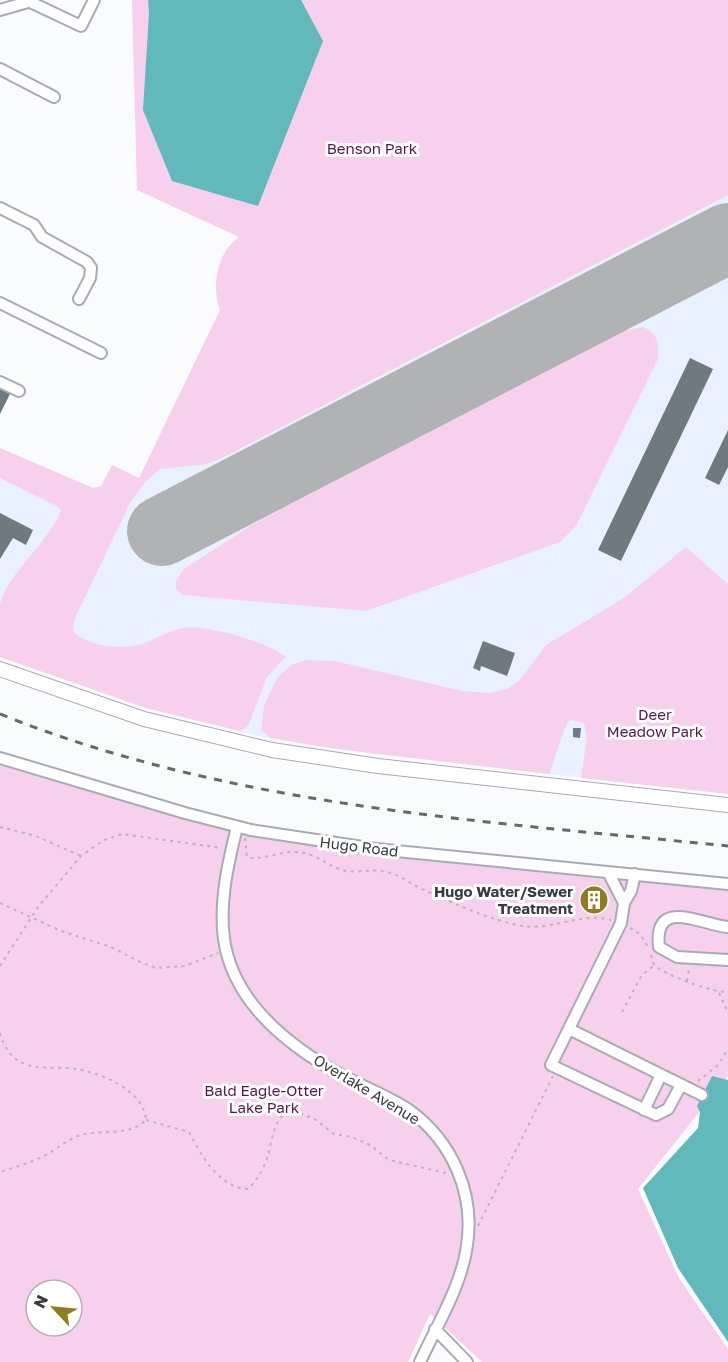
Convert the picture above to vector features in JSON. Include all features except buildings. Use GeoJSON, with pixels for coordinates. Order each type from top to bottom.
{"type":"FeatureCollection","features":[{"type":"Feature","properties":{"kind":"main road"},"geometry":{"type":"LineString","coordinates":[[0,669],[132,716],[203,735],[279,751],[367,764],[728,805]]}},
{"type":"Feature","properties":{"kind":"street"},"geometry":{"type":"LineString","coordinates":[[0,10],[27,1],[81,26],[94,0]]}},
{"type":"Feature","properties":{"kind":"street"},"geometry":{"type":"LineString","coordinates":[[0,69],[54,97]]}},
{"type":"Feature","properties":{"kind":"street"},"geometry":{"type":"LineString","coordinates":[[0,208],[34,225],[42,237],[87,262],[91,268],[90,278],[79,299]]}},
{"type":"Feature","properties":{"kind":"street"},"geometry":{"type":"LineString","coordinates":[[0,303],[101,353]]}},
{"type":"Feature","properties":{"kind":"street"},"geometry":{"type":"LineString","coordinates":[[0,382],[19,391]]}},
{"type":"Feature","properties":{"kind":"street","name":"Hugo Road"},"geometry":{"type":"LineString","coordinates":[[0,758],[237,827],[376,849],[728,884]]}},
{"type":"Feature","properties":{"kind":"street","name":"Overlake Avenue"},"geometry":{"type":"LineString","coordinates":[[237,827],[223,902],[222,922],[226,950],[235,977],[245,993],[271,1024],[308,1054],[343,1076],[409,1110],[439,1139],[459,1173],[468,1207],[468,1232],[462,1267],[420,1362]]}},
{"type":"Feature","properties":{"kind":"street"},"geometry":{"type":"LineString","coordinates":[[608,872],[624,903]]}},
{"type":"Feature","properties":{"kind":"street"},"geometry":{"type":"LineString","coordinates":[[635,874],[631,891],[624,903],[621,923],[551,1065],[656,1115],[668,1109],[681,1085]]}},
{"type":"Feature","properties":{"kind":"street"},"geometry":{"type":"LineString","coordinates":[[728,927],[715,926],[687,915],[674,916],[660,931],[659,947],[666,953],[690,959],[728,960]]}},
{"type":"Feature","properties":{"kind":"street"},"geometry":{"type":"LineString","coordinates":[[569,1029],[702,1095]]}},
{"type":"Feature","properties":{"kind":"street"},"geometry":{"type":"LineString","coordinates":[[644,1110],[661,1075]]}},
{"type":"Feature","properties":{"kind":"street"},"geometry":{"type":"LineString","coordinates":[[435,1329],[467,1362]]}},
{"type":"Feature","properties":{"kind":"path"},"geometry":{"type":"LineString","coordinates":[[0,827],[36,836],[81,856]]}},
{"type":"Feature","properties":{"kind":"path"},"geometry":{"type":"LineString","coordinates":[[237,827],[245,837],[247,857]]}},
{"type":"Feature","properties":{"kind":"path"},"geometry":{"type":"LineString","coordinates":[[0,966],[30,918],[81,856],[104,840],[122,834],[212,845],[247,857],[298,852],[313,855],[343,871],[368,868],[391,873],[482,915],[519,926],[548,928],[590,917],[621,923],[645,939],[654,964],[672,976],[719,993],[728,992]]}},
{"type":"Feature","properties":{"kind":"path"},"geometry":{"type":"LineString","coordinates":[[0,903],[30,918],[111,947],[140,963],[156,968],[185,966],[226,950]]}},
{"type":"Feature","properties":{"kind":"path"},"geometry":{"type":"LineString","coordinates":[[687,981],[690,959]]}},
{"type":"Feature","properties":{"kind":"path"},"geometry":{"type":"LineString","coordinates":[[622,1012],[642,975],[654,964]]}},
{"type":"Feature","properties":{"kind":"path"},"geometry":{"type":"LineString","coordinates":[[719,993],[728,1012]]}},
{"type":"Feature","properties":{"kind":"path"},"geometry":{"type":"LineString","coordinates":[[0,1033],[8,1052],[24,1064],[76,1069],[121,1086],[146,1112],[146,1120],[139,1128],[76,1137],[44,1156],[0,1172]]}},
{"type":"Feature","properties":{"kind":"path"},"geometry":{"type":"LineString","coordinates":[[681,1085],[699,1081],[718,1065],[728,1049]]}},
{"type":"Feature","properties":{"kind":"path"},"geometry":{"type":"LineString","coordinates":[[468,1232],[481,1225],[558,1068]]}},
{"type":"Feature","properties":{"kind":"path"},"geometry":{"type":"LineString","coordinates":[[146,1120],[189,1132],[203,1159],[223,1179],[242,1189],[248,1189],[259,1177],[275,1127],[282,1116],[294,1110],[316,1120],[334,1134],[352,1137],[370,1145],[389,1160],[443,1174],[459,1173]]}},
{"type":"Feature","properties":{"kind":"shaded area"},"geometry":{"type":"Polygon","coordinates":[[[728,115],[728,667],[583,778],[367,753],[258,736],[146,708],[0,657],[0,454],[122,514],[157,441],[728,115]]]}},
{"type":"Feature","properties":{"kind":"green space","name":"Benson Park"},"geometry":{"type":"Polygon","coordinates":[[[132,0],[728,0],[728,195],[226,456],[207,464],[160,469],[145,482],[130,503],[77,614],[73,625],[74,632],[89,641],[118,647],[145,643],[169,632],[194,627],[236,635],[277,651],[286,657],[267,677],[248,726],[240,731],[146,708],[0,657],[0,605],[4,593],[48,534],[61,510],[0,478],[0,448],[93,488],[101,486],[112,465],[139,478],[220,310],[216,291],[218,270],[225,251],[239,237],[137,190],[132,0]]]}},
{"type":"Feature","properties":{"kind":"green space"},"geometry":{"type":"Polygon","coordinates":[[[642,327],[651,332],[656,339],[658,359],[576,526],[560,542],[366,611],[183,595],[176,590],[176,581],[184,569],[255,523],[619,332],[642,327]]]}},
{"type":"Feature","properties":{"kind":"green space","name":"Deer Meadow Park"},"geometry":{"type":"Polygon","coordinates":[[[686,547],[728,584],[728,794],[581,778],[587,737],[584,723],[570,720],[549,774],[329,748],[271,738],[261,730],[264,705],[277,678],[291,665],[307,660],[335,661],[462,691],[489,693],[507,689],[520,680],[546,645],[624,598],[686,547]]]}},
{"type":"Feature","properties":{"kind":"green space","name":"Bald Eagle-Otter Lake Park"},"geometry":{"type":"Polygon","coordinates":[[[0,758],[251,830],[728,884],[728,1076],[638,1189],[679,1278],[728,1349],[728,1362],[482,1362],[430,1314],[408,1362],[0,1362],[0,758]]]}},
{"type":"Feature","properties":{"kind":"water"},"geometry":{"type":"Polygon","coordinates":[[[148,0],[301,0],[323,41],[258,206],[172,181],[143,110],[148,0]]]}},
{"type":"Feature","properties":{"kind":"water"},"geometry":{"type":"Polygon","coordinates":[[[712,1076],[728,1080],[728,1342],[678,1268],[643,1188],[698,1128],[700,1112],[697,1106],[712,1076]]]}},
{"type":"Feature","properties":{"kind":"runway"},"geometry":{"type":"LineString","coordinates":[[162,531],[728,238]]}},
{"type":"Feature","properties":{"kind":"railway"},"geometry":{"type":"LineString","coordinates":[[0,714],[88,745],[177,770],[267,790],[359,806],[451,818],[728,846]]}},
{"type":"Feature","properties":{"kind":"place","name":"Hugo Water/Sewer Treatment"},"geometry":{"type":"Point","coordinates":[594,900]}}]}
